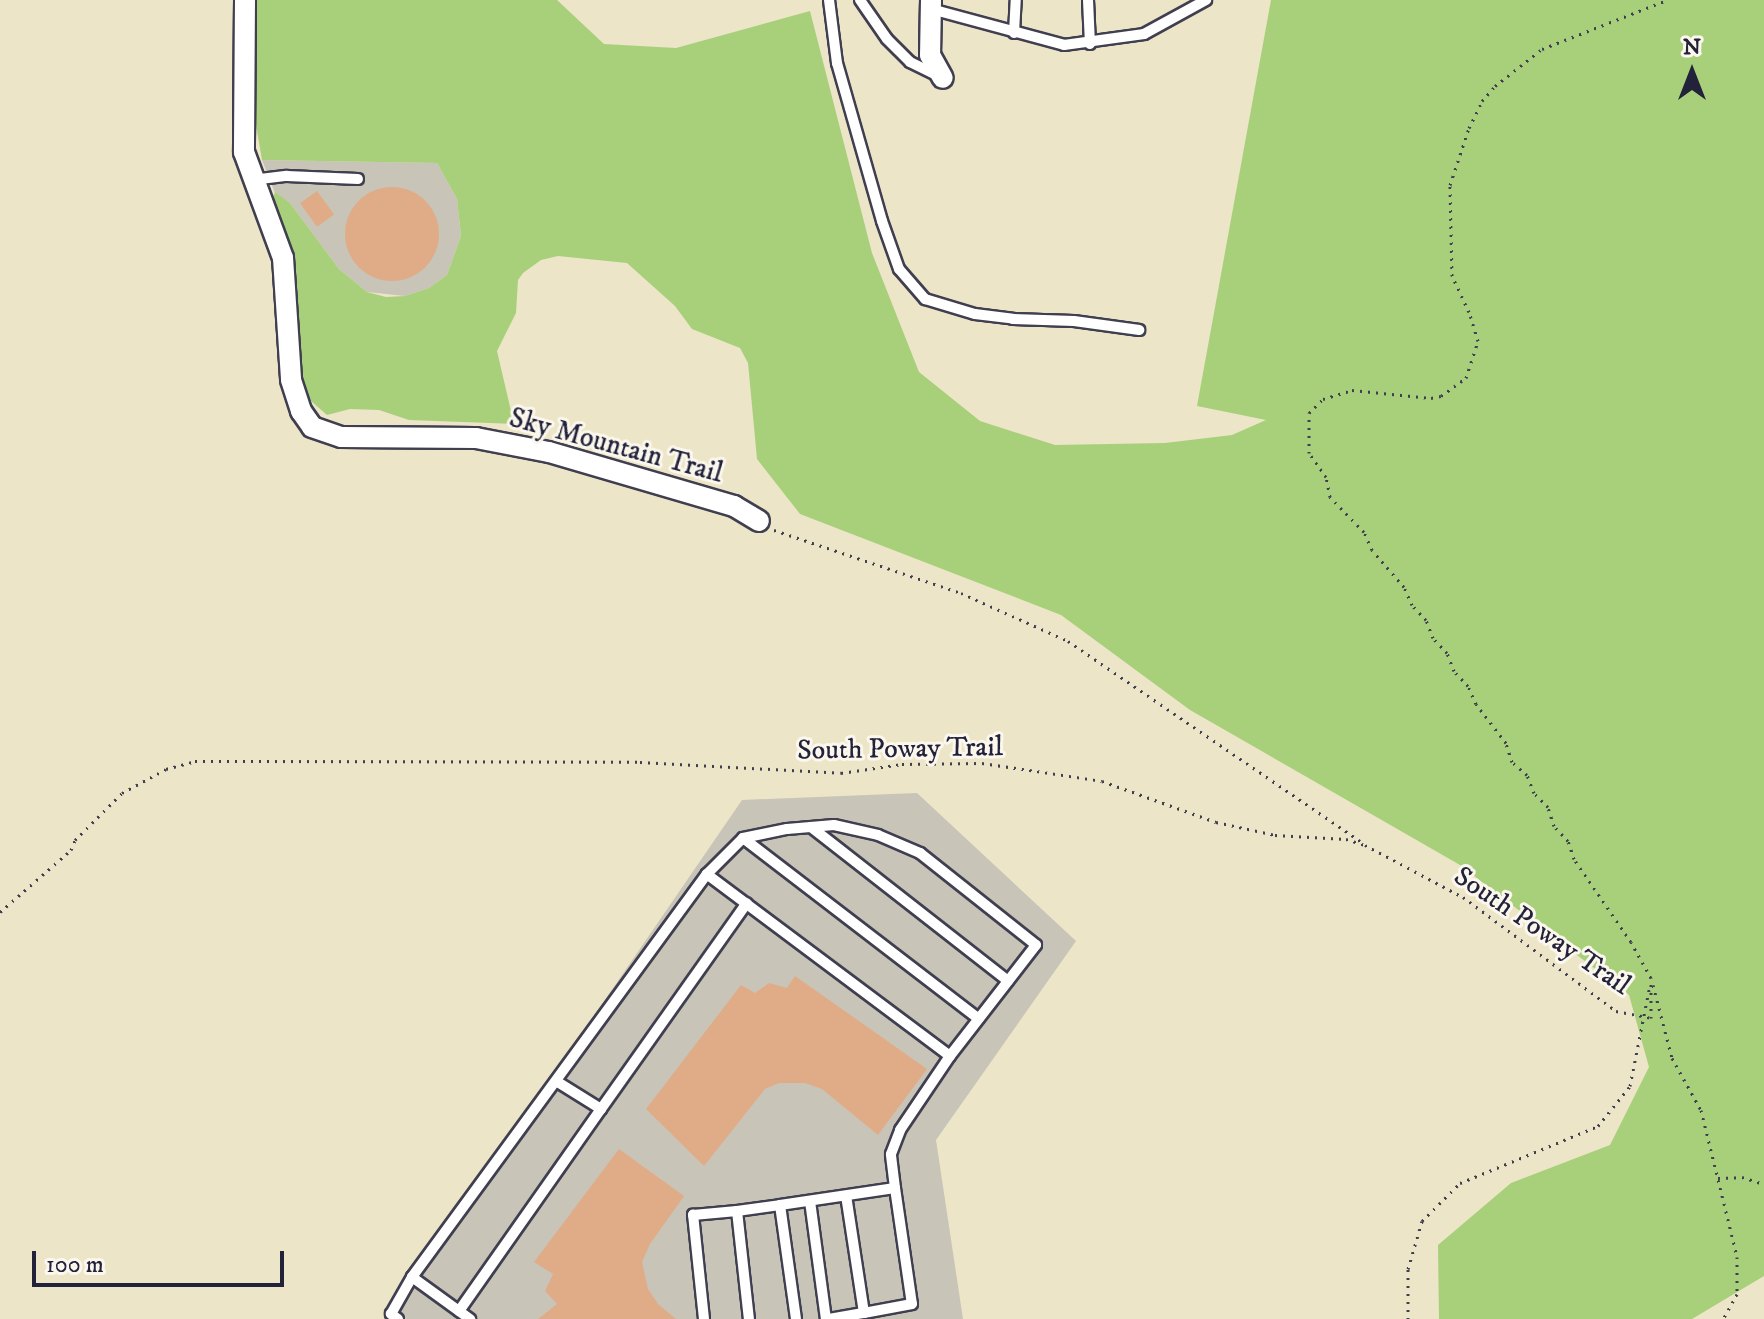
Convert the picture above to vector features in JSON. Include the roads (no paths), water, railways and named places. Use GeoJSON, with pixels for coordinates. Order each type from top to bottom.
{"type":"FeatureCollection","features":[{"type":"Feature","properties":{"kind":"street"},"geometry":{"type":"LineString","coordinates":[[245,0],[244,152],[252,180]]}},
{"type":"Feature","properties":{"kind":"street"},"geometry":{"type":"LineString","coordinates":[[931,5],[930,55],[943,78]]}},
{"type":"Feature","properties":{"kind":"street","name":"Sky Mountain Trail"},"geometry":{"type":"LineString","coordinates":[[252,180],[283,258],[293,392],[312,427],[341,437],[476,438],[549,452],[734,506],[765,525]]}},
{"type":"Feature","properties":{"kind":"lane"},"geometry":{"type":"LineString","coordinates":[[829,0],[837,63],[882,221],[899,269],[925,299],[1000,318],[1074,321],[1139,330]]}},
{"type":"Feature","properties":{"kind":"lane"},"geometry":{"type":"LineString","coordinates":[[860,0],[887,39],[910,62],[943,78]]}},
{"type":"Feature","properties":{"kind":"lane"},"geometry":{"type":"LineString","coordinates":[[1014,33],[1016,0]]}},
{"type":"Feature","properties":{"kind":"lane"},"geometry":{"type":"LineString","coordinates":[[1088,0],[1090,44]]}},
{"type":"Feature","properties":{"kind":"lane"},"geometry":{"type":"LineString","coordinates":[[931,5],[1014,33],[1064,45],[1090,44],[1144,34],[1206,0]]}},
{"type":"Feature","properties":{"kind":"lane"},"geometry":{"type":"LineString","coordinates":[[252,180],[287,176],[358,179]]}},
{"type":"Feature","properties":{"kind":"lane"},"geometry":{"type":"LineString","coordinates":[[398,1319],[391,1314],[412,1277],[707,874],[743,838],[834,825],[878,835],[920,853],[1036,945],[950,1056],[900,1130],[891,1154],[912,1304],[892,1313],[864,1313],[827,1319],[810,1201]]}},
{"type":"Feature","properties":{"kind":"lane"},"geometry":{"type":"LineString","coordinates":[[811,827],[1008,981]]}},
{"type":"Feature","properties":{"kind":"lane"},"geometry":{"type":"LineString","coordinates":[[743,838],[979,1019]]}},
{"type":"Feature","properties":{"kind":"lane"},"geometry":{"type":"LineString","coordinates":[[707,874],[950,1056]]}},
{"type":"Feature","properties":{"kind":"lane"},"geometry":{"type":"LineString","coordinates":[[459,1311],[747,903]]}},
{"type":"Feature","properties":{"kind":"lane"},"geometry":{"type":"LineString","coordinates":[[556,1081],[601,1109]]}},
{"type":"Feature","properties":{"kind":"lane"},"geometry":{"type":"LineString","coordinates":[[704,1319],[693,1215],[895,1188]]}},
{"type":"Feature","properties":{"kind":"lane"},"geometry":{"type":"LineString","coordinates":[[846,1196],[864,1313]]}},
{"type":"Feature","properties":{"kind":"lane"},"geometry":{"type":"LineString","coordinates":[[780,1205],[796,1319]]}},
{"type":"Feature","properties":{"kind":"lane"},"geometry":{"type":"LineString","coordinates":[[737,1211],[749,1319]]}},
{"type":"Feature","properties":{"kind":"lane"},"geometry":{"type":"LineString","coordinates":[[412,1277],[470,1319]]}}]}
